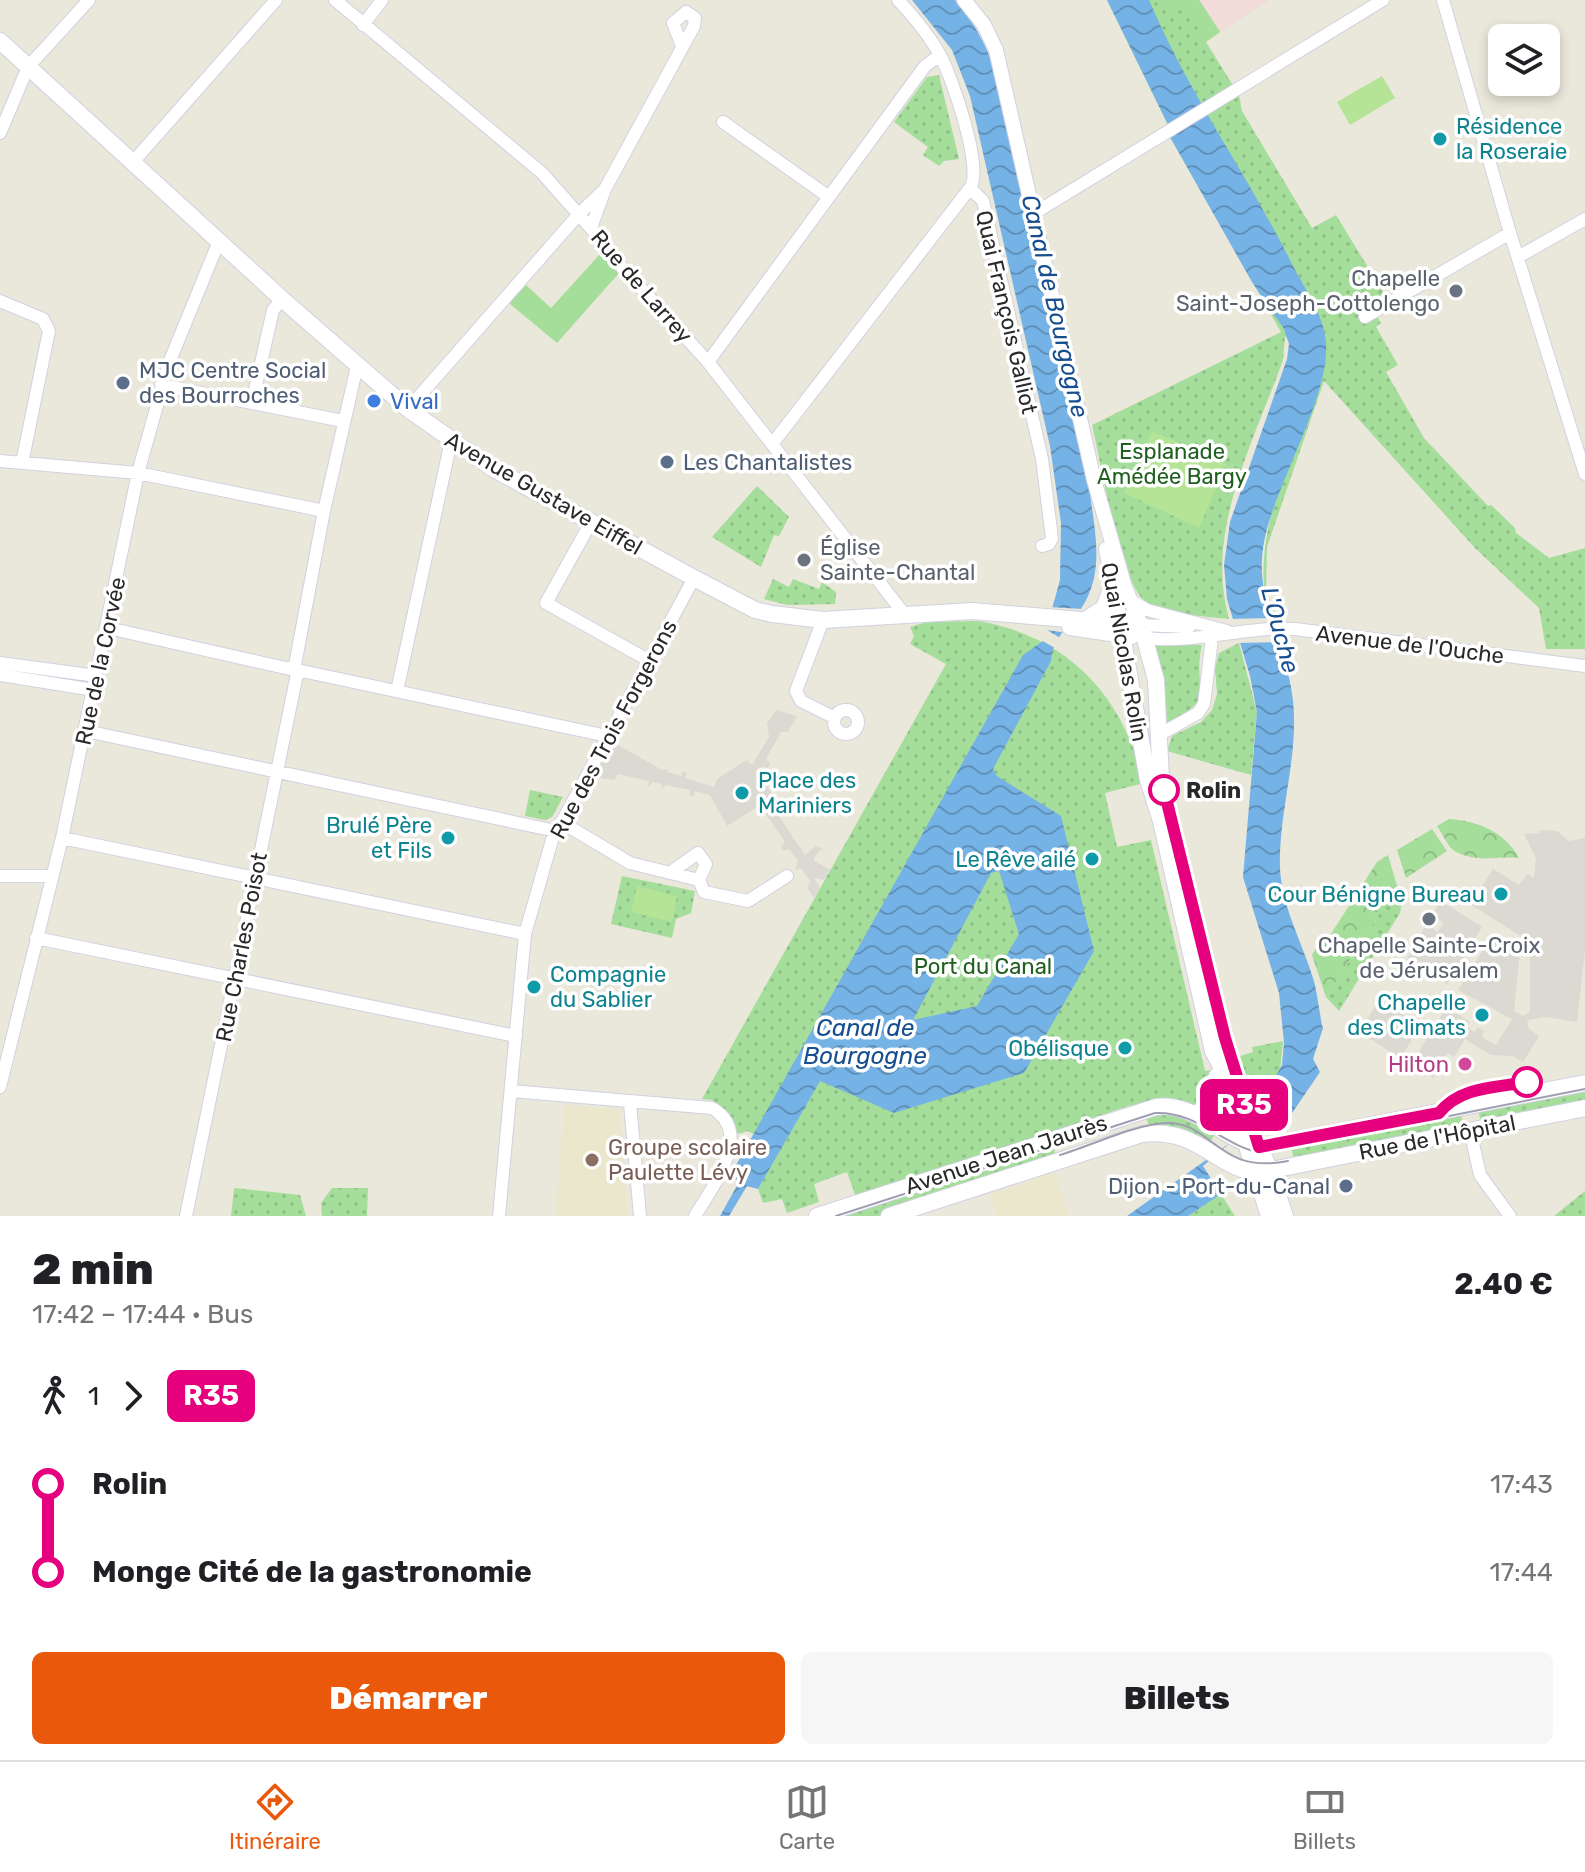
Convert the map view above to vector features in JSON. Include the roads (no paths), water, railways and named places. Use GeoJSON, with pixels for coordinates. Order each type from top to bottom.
{"type":"FeatureCollection","features":[{"type":"Feature","properties":{"kind":"main road","name":"Avenue Gustave Eiffel"},"geometry":{"type":"LineString","coordinates":[[0,41],[282,299],[408,409],[451,441],[590,524],[755,610],[823,620],[972,611],[1133,630]]}},
{"type":"Feature","properties":{"kind":"main road"},"geometry":{"type":"LineString","coordinates":[[1081,622],[1104,608],[1112,586]]}},
{"type":"Feature","properties":{"kind":"main road"},"geometry":{"type":"LineString","coordinates":[[1133,630],[1157,736]]}},
{"type":"Feature","properties":{"kind":"main road","name":"Quai Nicolas Rolin"},"geometry":{"type":"LineString","coordinates":[[1133,630],[1155,782],[1208,1000],[1253,1151]]}},
{"type":"Feature","properties":{"kind":"main road","name":"Quai Nicolas Rolin"},"geometry":{"type":"LineString","coordinates":[[1155,782],[1157,736]]}},
{"type":"Feature","properties":{"kind":"main road","name":"Quai Nicolas Rolin"},"geometry":{"type":"LineString","coordinates":[[1208,1000],[1213,1051],[1253,1151]]}},
{"type":"Feature","properties":{"kind":"main road"},"geometry":{"type":"LineString","coordinates":[[1213,1051],[1218,1098],[1196,1114],[1253,1151],[1273,1214]]}},
{"type":"Feature","properties":{"kind":"main road","name":"Rue de l'Hôpital"},"geometry":{"type":"LineString","coordinates":[[1253,1151],[1585,1083]]}},
{"type":"Feature","properties":{"kind":"main road","name":"Avenue Jean Jaurès"},"geometry":{"type":"LineString","coordinates":[[817,1216],[1143,1110],[1168,1106],[1196,1114]]}},
{"type":"Feature","properties":{"kind":"main road","name":"Rue de l'Hôpital"},"geometry":{"type":"LineString","coordinates":[[1253,1151],[1289,1166],[1585,1108]]}},
{"type":"Feature","properties":{"kind":"main road","name":"Avenue Jean Jaurès"},"geometry":{"type":"LineString","coordinates":[[889,1216],[1155,1133],[1184,1136],[1217,1154],[1253,1151]]}},
{"type":"Feature","properties":{"kind":"street"},"geometry":{"type":"LineString","coordinates":[[0,133],[28,67],[89,0]]}},
{"type":"Feature","properties":{"kind":"street"},"geometry":{"type":"LineString","coordinates":[[133,162],[276,0]]}},
{"type":"Feature","properties":{"kind":"street","name":"Rue de Larrey"},"geometry":{"type":"LineString","coordinates":[[335,0],[542,173],[608,252],[708,362],[905,615]]}},
{"type":"Feature","properties":{"kind":"street"},"geometry":{"type":"LineString","coordinates":[[363,25],[382,0]]}},
{"type":"Feature","properties":{"kind":"street","name":"Quai François Galliot"},"geometry":{"type":"LineString","coordinates":[[898,0],[921,24],[940,55],[954,87],[972,159],[975,180],[970,188],[983,201],[1042,459],[1052,538],[1049,544],[1042,546]]}},
{"type":"Feature","properties":{"kind":"street","name":"Quai Nicolas Rolin"},"geometry":{"type":"LineString","coordinates":[[964,0],[984,25],[996,50],[1105,521],[1132,601],[1133,630]]}},
{"type":"Feature","properties":{"kind":"street"},"geometry":{"type":"LineString","coordinates":[[1033,214],[1383,0]]}},
{"type":"Feature","properties":{"kind":"street"},"geometry":{"type":"LineString","coordinates":[[1443,0],[1510,233],[1585,474]]}},
{"type":"Feature","properties":{"kind":"street"},"geometry":{"type":"LineString","coordinates":[[591,228],[605,189],[682,46]]}},
{"type":"Feature","properties":{"kind":"street"},"geometry":{"type":"LineString","coordinates":[[708,362],[925,66],[940,55]]}},
{"type":"Feature","properties":{"kind":"street"},"geometry":{"type":"LineString","coordinates":[[723,122],[829,197]]}},
{"type":"Feature","properties":{"kind":"street"},"geometry":{"type":"LineString","coordinates":[[773,443],[970,188]]}},
{"type":"Feature","properties":{"kind":"street"},"geometry":{"type":"LineString","coordinates":[[408,409],[579,214],[605,189]]}},
{"type":"Feature","properties":{"kind":"street"},"geometry":{"type":"LineString","coordinates":[[1518,257],[1585,219]]}},
{"type":"Feature","properties":{"kind":"street"},"geometry":{"type":"LineString","coordinates":[[1365,317],[1510,233]]}},
{"type":"Feature","properties":{"kind":"street","name":"Rue de la Corvée"},"geometry":{"type":"LineString","coordinates":[[0,1087],[62,838],[138,473],[161,385],[206,265],[219,241]]}},
{"type":"Feature","properties":{"kind":"street"},"geometry":{"type":"LineString","coordinates":[[252,403],[273,310],[282,299]]}},
{"type":"Feature","properties":{"kind":"street"},"geometry":{"type":"LineString","coordinates":[[0,301],[43,319],[49,331],[22,463]]}},
{"type":"Feature","properties":{"kind":"street","name":"Rue Charles Poisot"},"geometry":{"type":"LineString","coordinates":[[186,1216],[277,773],[324,511],[357,366]]}},
{"type":"Feature","properties":{"kind":"street"},"geometry":{"type":"LineString","coordinates":[[161,385],[343,421]]}},
{"type":"Feature","properties":{"kind":"street"},"geometry":{"type":"LineString","coordinates":[[1571,426],[1585,422]]}},
{"type":"Feature","properties":{"kind":"street"},"geometry":{"type":"LineString","coordinates":[[397,691],[451,441]]}},
{"type":"Feature","properties":{"kind":"street"},"geometry":{"type":"LineString","coordinates":[[0,461],[138,473],[324,511]]}},
{"type":"Feature","properties":{"kind":"street","name":"Quai Nicolas Rolin"},"geometry":{"type":"LineString","coordinates":[[1105,521],[1112,586],[1133,630]]}},
{"type":"Feature","properties":{"kind":"street"},"geometry":{"type":"LineString","coordinates":[[590,524],[546,603],[648,660]]}},
{"type":"Feature","properties":{"kind":"street"},"geometry":{"type":"LineString","coordinates":[[1106,545],[1133,630]]}},
{"type":"Feature","properties":{"kind":"street","name":"Rue des Trois Forgerons"},"geometry":{"type":"LineString","coordinates":[[499,1216],[525,934],[559,827],[694,578]]}},
{"type":"Feature","properties":{"kind":"street","name":"Avenue de l'Ouche"},"geometry":{"type":"LineString","coordinates":[[1132,601],[1147,610],[1212,633]]}},
{"type":"Feature","properties":{"kind":"street"},"geometry":{"type":"LineString","coordinates":[[823,620],[796,691],[801,701],[835,718]]}},
{"type":"Feature","properties":{"kind":"street"},"geometry":{"type":"LineString","coordinates":[[108,628],[293,673],[302,671],[607,736]]}},
{"type":"Feature","properties":{"kind":"street","name":"Avenue de l'Ouche"},"geometry":{"type":"LineString","coordinates":[[1133,630],[1234,633],[1274,628],[1585,666]]}},
{"type":"Feature","properties":{"kind":"street","name":"Quai Nicolas Rolin"},"geometry":{"type":"LineString","coordinates":[[1157,736],[1189,719],[1204,704],[1212,633]]}},
{"type":"Feature","properties":{"kind":"street"},"geometry":{"type":"LineString","coordinates":[[0,663],[97,676]]}},
{"type":"Feature","properties":{"kind":"street"},"geometry":{"type":"LineString","coordinates":[[0,675],[94,690]]}},
{"type":"Feature","properties":{"kind":"street"},"geometry":{"type":"LineString","coordinates":[[86,731],[277,773],[559,827],[630,863],[699,880]]}},
{"type":"Feature","properties":{"kind":"street"},"geometry":{"type":"LineString","coordinates":[[62,838],[525,934]]}},
{"type":"Feature","properties":{"kind":"street"},"geometry":{"type":"LineString","coordinates":[[671,872],[698,853],[706,864],[699,880],[704,892],[748,901],[787,876]]}},
{"type":"Feature","properties":{"kind":"street"},"geometry":{"type":"LineString","coordinates":[[0,876],[51,876]]}},
{"type":"Feature","properties":{"kind":"street"},"geometry":{"type":"LineString","coordinates":[[36,938],[516,1036]]}},
{"type":"Feature","properties":{"kind":"street"},"geometry":{"type":"LineString","coordinates":[[511,1091],[712,1108],[724,1114],[731,1134],[731,1151],[695,1216]]}},
{"type":"Feature","properties":{"kind":"street"},"geometry":{"type":"LineString","coordinates":[[630,1103],[640,1216]]}},
{"type":"Feature","properties":{"kind":"street"},"geometry":{"type":"LineString","coordinates":[[1470,1130],[1480,1175],[1510,1216]]}},
{"type":"Feature","properties":{"kind":"water","name":"Canal de Bourgogne"},"geometry":{"type":"Polygon","coordinates":[[[912,0],[955,0],[978,33],[995,70],[1090,494],[1096,536],[1096,564],[1090,591],[1055,644],[1051,661],[993,769],[997,776],[1061,816],[1094,951],[1024,1073],[894,1113],[820,1081],[758,1189],[747,1186],[729,1216],[720,1216],[739,1182],[731,1174],[1023,655],[1043,641],[1060,580],[1061,523],[1050,446],[970,96],[952,50],[912,0]],[[999,871],[991,873],[913,1020],[977,1006],[1019,934],[999,871]]]}},
{"type":"Feature","properties":{"kind":"water"},"geometry":{"type":"Polygon","coordinates":[[[1107,0],[1149,0],[1182,68],[1313,302],[1326,342],[1319,390],[1268,524],[1262,568],[1268,607],[1293,701],[1293,743],[1280,869],[1288,911],[1316,990],[1323,1028],[1313,1059],[1320,1072],[1258,1163],[1188,1216],[1127,1216],[1230,1143],[1255,1112],[1282,1065],[1284,1043],[1279,993],[1243,877],[1257,712],[1250,676],[1227,599],[1224,565],[1230,522],[1287,359],[1289,344],[1284,329],[1252,282],[1170,137],[1173,135],[1107,0]]]}},
{"type":"Feature","properties":{"kind":"tram line"},"geometry":{"type":"LineString","coordinates":[[836,1216],[1155,1113],[1184,1117],[1234,1144],[1262,1153],[1585,1089]]}},
{"type":"Feature","properties":{"kind":"tram line"},"geometry":{"type":"LineString","coordinates":[[1060,1155],[1129,1131],[1168,1123],[1196,1131],[1231,1155],[1246,1161],[1288,1161]]}},
{"type":"Feature","properties":{"kind":"place","name":"Résidence la Roseraie"},"geometry":{"type":"Point","coordinates":[1440,139]}},
{"type":"Feature","properties":{"kind":"place","name":"Chapelle Saint-Joseph-Cottolengo"},"geometry":{"type":"Point","coordinates":[1456,291]}},
{"type":"Feature","properties":{"kind":"place","name":"MJC Centre Social des Bourroches"},"geometry":{"type":"Point","coordinates":[123,383]}},
{"type":"Feature","properties":{"kind":"place","name":"Vival"},"geometry":{"type":"Point","coordinates":[374,401]}},
{"type":"Feature","properties":{"kind":"place","name":"Les Chantalistes"},"geometry":{"type":"Point","coordinates":[667,462]}},
{"type":"Feature","properties":{"kind":"place","name":"Église Sainte-Chantal"},"geometry":{"type":"Point","coordinates":[804,560]}},
{"type":"Feature","properties":{"kind":"place","name":"Rolin"},"geometry":{"type":"Point","coordinates":[1164,790]}},
{"type":"Feature","properties":{"kind":"place","name":"Place des Mariniers"},"geometry":{"type":"Point","coordinates":[742,793]}},
{"type":"Feature","properties":{"kind":"place","name":"Brulé Père et Fils"},"geometry":{"type":"Point","coordinates":[448,838]}},
{"type":"Feature","properties":{"kind":"place","name":"Le Rêve ailé"},"geometry":{"type":"Point","coordinates":[1092,859]}},
{"type":"Feature","properties":{"kind":"place","name":"Cour Bénigne Bureau"},"geometry":{"type":"Point","coordinates":[1501,894]}},
{"type":"Feature","properties":{"kind":"place","name":"Chapelle Sainte-Croix de Jérusalem"},"geometry":{"type":"Point","coordinates":[1429,919]}},
{"type":"Feature","properties":{"kind":"place","name":"Compagnie du Sablier"},"geometry":{"type":"Point","coordinates":[534,987]}},
{"type":"Feature","properties":{"kind":"place","name":"Chapelle des Climats"},"geometry":{"type":"Point","coordinates":[1482,1015]}},
{"type":"Feature","properties":{"kind":"place","name":"Obélisque"},"geometry":{"type":"Point","coordinates":[1125,1048]}},
{"type":"Feature","properties":{"kind":"place","name":"Hilton"},"geometry":{"type":"Point","coordinates":[1465,1064]}},
{"type":"Feature","properties":{"kind":"place","name":"Groupe scolaire Paulette Lévy"},"geometry":{"type":"Point","coordinates":[592,1160]}},
{"type":"Feature","properties":{"kind":"place","name":"Dijon - Port-du-Canal"},"geometry":{"type":"Point","coordinates":[1346,1186]}},
{"type":"Feature","properties":{"kind":"park label","name":"Esplanade Amédée Bargy"},"geometry":{"type":"Point","coordinates":[1172,464]}},
{"type":"Feature","properties":{"kind":"park label","name":"Port du Canal"},"geometry":{"type":"Point","coordinates":[983,966]}},
{"type":"Feature","properties":{"kind":"water label","name":"L'Ouche"},"geometry":{"type":"Point","coordinates":[1280,630]}}]}
